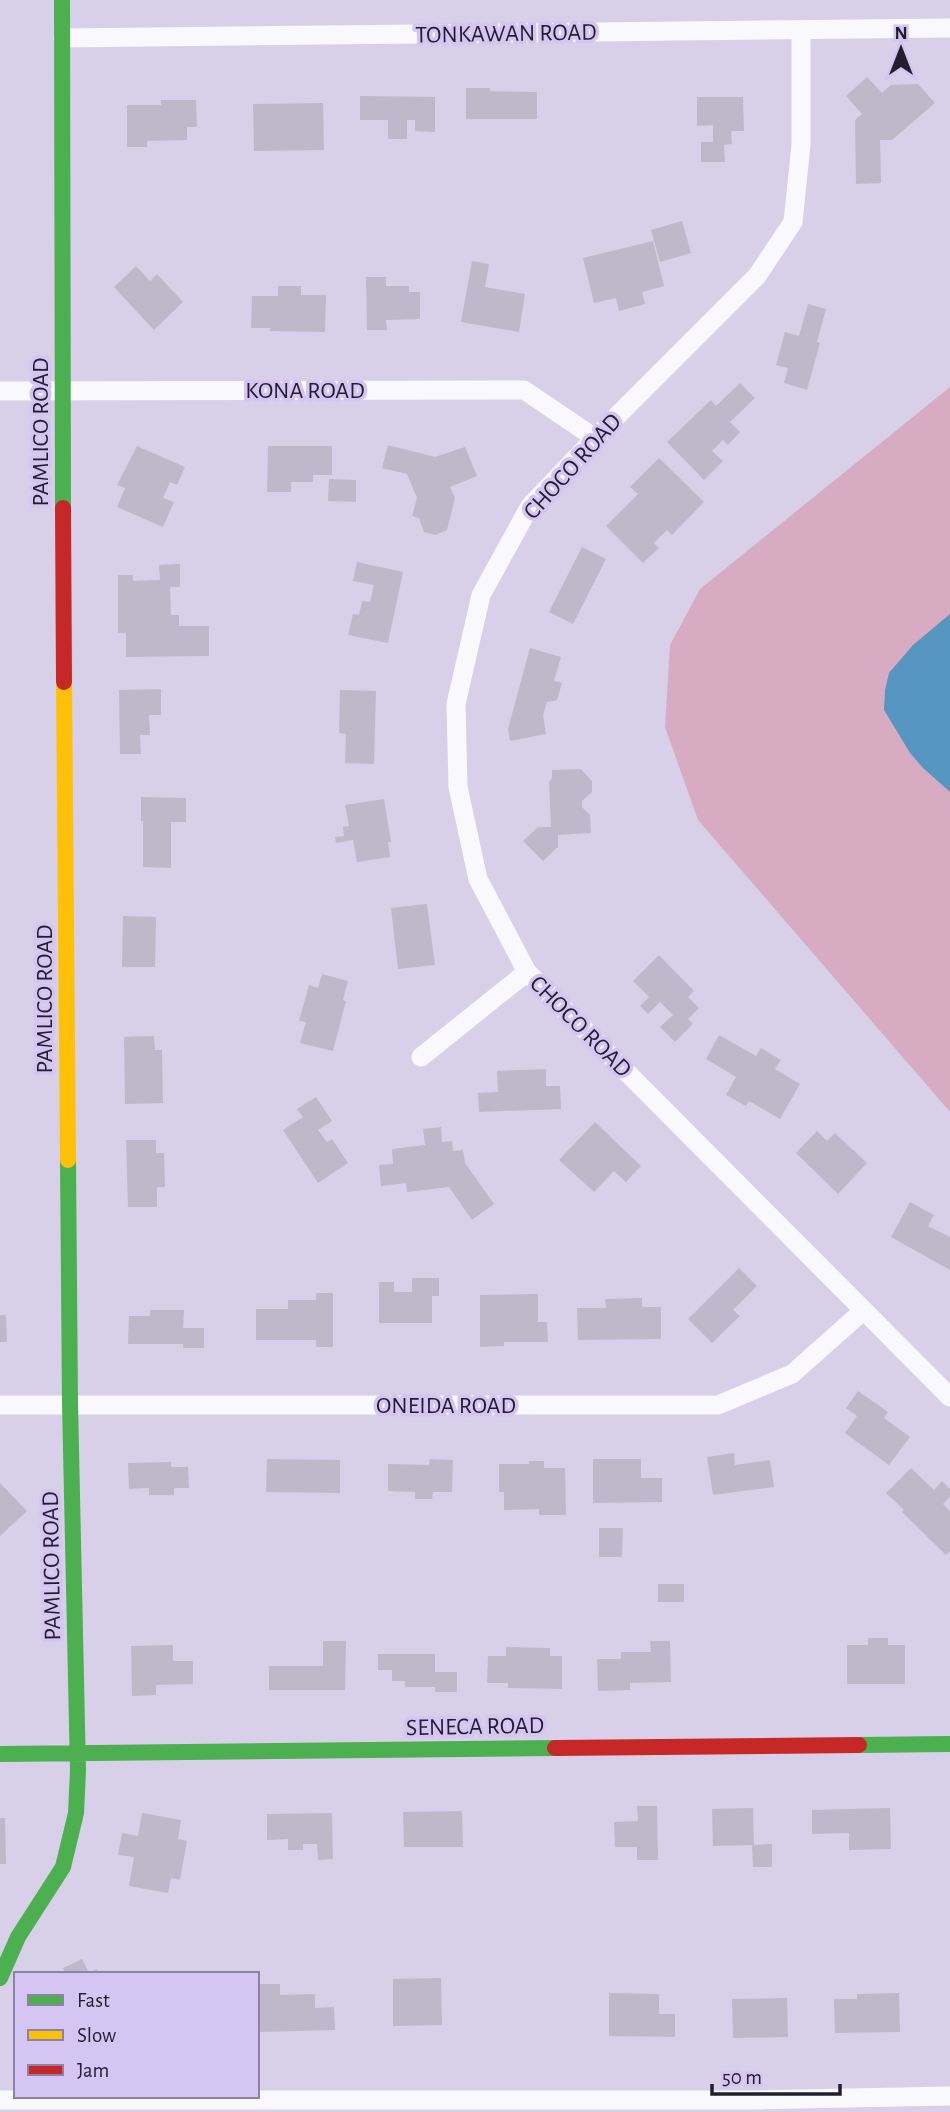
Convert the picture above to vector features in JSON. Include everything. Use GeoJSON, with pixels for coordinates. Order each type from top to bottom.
{"type":"FeatureCollection","features":[{"type":"Feature","properties":{"kind":"street","name":"PAMLICO ROAD"},"geometry":{"type":"LineString","coordinates":[[0,1978],[18,1937],[63,1867],[76,1813],[78,1753],[70,1403],[62,390],[62,0]]}},
{"type":"Feature","properties":{"kind":"street","name":"TONKAWAN ROAD"},"geometry":{"type":"LineString","coordinates":[[63,38],[950,28]]}},
{"type":"Feature","properties":{"kind":"street","name":"CHOCO ROAD"},"geometry":{"type":"LineString","coordinates":[[801,30],[801,145],[793,222],[757,276],[530,506],[481,595],[456,704],[458,787],[478,879],[527,972],[950,1397]]}},
{"type":"Feature","properties":{"kind":"street","name":"KONA ROAD"},"geometry":{"type":"LineString","coordinates":[[0,391],[524,390],[595,438]]}},
{"type":"Feature","properties":{"kind":"street"},"geometry":{"type":"LineString","coordinates":[[421,1056],[527,972]]}},
{"type":"Feature","properties":{"kind":"street","name":"ONEIDA ROAD"},"geometry":{"type":"LineString","coordinates":[[0,1405],[718,1405],[792,1374],[863,1311]]}},
{"type":"Feature","properties":{"kind":"street","name":"SENECA ROAD"},"geometry":{"type":"LineString","coordinates":[[0,1754],[950,1744]]}},
{"type":"Feature","properties":{"kind":"street"},"geometry":{"type":"LineString","coordinates":[[0,2100],[753,2106],[950,2096]]}},
{"type":"Feature","properties":{"kind":"shaded area"},"geometry":{"type":"Polygon","coordinates":[[[950,387],[950,1112],[698,820],[665,727],[670,645],[700,589],[950,387]]]}},
{"type":"Feature","properties":{"kind":"water"},"geometry":{"type":"Polygon","coordinates":[[[950,614],[950,792],[910,753],[884,710],[889,673],[913,645],[950,614]]]}},
{"type":"Feature","properties":{"kind":"building"},"geometry":{"type":"Polygon","coordinates":[[[867,77],[882,93],[891,85],[918,84],[935,103],[892,140],[880,140],[881,183],[856,184],[855,120],[862,114],[846,96],[867,77]]]}},
{"type":"Feature","properties":{"kind":"building"},"geometry":{"type":"Polygon","coordinates":[[[466,88],[537,92],[537,119],[466,119],[466,88]]]}},
{"type":"Feature","properties":{"kind":"building"},"geometry":{"type":"Polygon","coordinates":[[[360,96],[435,97],[435,132],[415,131],[415,120],[407,120],[407,139],[388,139],[388,120],[360,120],[360,96]]]}},
{"type":"Feature","properties":{"kind":"building"},"geometry":{"type":"Polygon","coordinates":[[[697,97],[743,97],[744,131],[731,131],[732,144],[724,145],[725,162],[701,162],[701,142],[713,142],[713,125],[697,126],[697,97]]]}},
{"type":"Feature","properties":{"kind":"building"},"geometry":{"type":"Polygon","coordinates":[[[161,100],[196,100],[197,127],[187,127],[187,140],[147,141],[147,147],[127,147],[127,105],[161,105],[161,100]]]}},
{"type":"Feature","properties":{"kind":"building"},"geometry":{"type":"Polygon","coordinates":[[[323,103],[324,150],[254,151],[253,104],[323,103]]]}},
{"type":"Feature","properties":{"kind":"building"},"geometry":{"type":"Polygon","coordinates":[[[682,221],[691,253],[660,262],[651,230],[682,221]]]}},
{"type":"Feature","properties":{"kind":"building"},"geometry":{"type":"Polygon","coordinates":[[[653,241],[664,286],[642,292],[645,304],[619,311],[616,298],[594,303],[583,258],[653,241]]]}},
{"type":"Feature","properties":{"kind":"building"},"geometry":{"type":"Polygon","coordinates":[[[472,261],[489,264],[485,287],[525,294],[519,332],[461,322],[472,261]]]}},
{"type":"Feature","properties":{"kind":"building"},"geometry":{"type":"Polygon","coordinates":[[[136,266],[150,281],[157,274],[183,302],[154,330],[114,287],[136,266]]]}},
{"type":"Feature","properties":{"kind":"building"},"geometry":{"type":"Polygon","coordinates":[[[366,277],[386,277],[386,286],[409,286],[409,292],[420,292],[420,319],[386,320],[387,330],[367,330],[366,277]]]}},
{"type":"Feature","properties":{"kind":"building"},"geometry":{"type":"Polygon","coordinates":[[[278,286],[301,286],[301,295],[326,295],[325,332],[251,328],[252,296],[278,296],[278,286]]]}},
{"type":"Feature","properties":{"kind":"building"},"geometry":{"type":"Polygon","coordinates":[[[808,304],[826,309],[807,390],[784,383],[788,368],[776,365],[785,332],[799,336],[808,304]]]}},
{"type":"Feature","properties":{"kind":"building"},"geometry":{"type":"Polygon","coordinates":[[[740,383],[755,398],[730,422],[740,432],[728,445],[723,440],[712,451],[723,461],[704,480],[667,442],[711,400],[716,406],[740,383]]]}},
{"type":"Feature","properties":{"kind":"building"},"geometry":{"type":"Polygon","coordinates":[[[388,445],[435,457],[465,447],[477,476],[450,487],[455,498],[447,530],[435,535],[424,532],[419,518],[412,516],[417,498],[407,474],[382,468],[388,445]]]}},
{"type":"Feature","properties":{"kind":"building"},"geometry":{"type":"Polygon","coordinates":[[[137,446],[185,467],[177,485],[170,482],[163,498],[174,502],[163,527],[117,507],[125,488],[117,485],[137,446]]]}},
{"type":"Feature","properties":{"kind":"building"},"geometry":{"type":"Polygon","coordinates":[[[268,446],[332,446],[332,475],[313,475],[313,482],[291,482],[291,492],[267,492],[268,446]]]}},
{"type":"Feature","properties":{"kind":"building"},"geometry":{"type":"Polygon","coordinates":[[[659,458],[704,502],[672,535],[667,530],[654,543],[659,548],[643,563],[606,526],[638,494],[630,487],[659,458]]]}},
{"type":"Feature","properties":{"kind":"building"},"geometry":{"type":"Polygon","coordinates":[[[329,479],[356,480],[356,502],[328,501],[329,479]]]}},
{"type":"Feature","properties":{"kind":"building"},"geometry":{"type":"Polygon","coordinates":[[[582,547],[606,559],[573,624],[549,612],[582,547]]]}},
{"type":"Feature","properties":{"kind":"building"},"geometry":{"type":"Polygon","coordinates":[[[357,562],[403,572],[388,643],[348,635],[353,614],[359,615],[362,601],[370,602],[374,585],[353,581],[357,562]]]}},
{"type":"Feature","properties":{"kind":"building"},"geometry":{"type":"Polygon","coordinates":[[[180,564],[180,587],[170,587],[171,615],[179,615],[179,626],[209,626],[209,656],[126,657],[126,633],[118,633],[118,575],[133,575],[133,581],[160,580],[159,565],[180,564]]]}},
{"type":"Feature","properties":{"kind":"building"},"geometry":{"type":"Polygon","coordinates":[[[530,648],[561,657],[554,681],[562,683],[557,700],[547,702],[543,715],[546,734],[510,741],[508,729],[530,648]]]}},
{"type":"Feature","properties":{"kind":"building"},"geometry":{"type":"Polygon","coordinates":[[[161,689],[161,715],[149,715],[150,735],[140,735],[141,754],[120,754],[119,690],[161,689]]]}},
{"type":"Feature","properties":{"kind":"building"},"geometry":{"type":"Polygon","coordinates":[[[340,690],[376,691],[374,764],[345,763],[346,734],[339,733],[340,690]]]}},
{"type":"Feature","properties":{"kind":"building"},"geometry":{"type":"Polygon","coordinates":[[[581,769],[592,781],[592,792],[582,801],[582,807],[590,815],[591,833],[558,835],[558,847],[543,861],[523,841],[538,827],[551,827],[549,782],[552,770],[581,769]]]}},
{"type":"Feature","properties":{"kind":"building"},"geometry":{"type":"Polygon","coordinates":[[[141,797],[186,798],[186,822],[171,822],[171,868],[143,867],[141,797]]]}},
{"type":"Feature","properties":{"kind":"building"},"geometry":{"type":"Polygon","coordinates":[[[384,799],[391,842],[388,842],[390,857],[357,862],[353,840],[336,843],[335,837],[344,836],[343,827],[349,826],[345,805],[384,799]]]}},
{"type":"Feature","properties":{"kind":"building"},"geometry":{"type":"Polygon","coordinates":[[[427,904],[435,965],[398,969],[391,908],[427,904]]]}},
{"type":"Feature","properties":{"kind":"building"},"geometry":{"type":"Polygon","coordinates":[[[123,916],[156,917],[155,967],[122,967],[123,916]]]}},
{"type":"Feature","properties":{"kind":"building"},"geometry":{"type":"Polygon","coordinates":[[[659,955],[694,991],[688,997],[699,1008],[688,1019],[693,1024],[675,1042],[660,1027],[673,1015],[660,1002],[648,1014],[640,1006],[649,997],[633,981],[659,955]]]}},
{"type":"Feature","properties":{"kind":"building"},"geometry":{"type":"Polygon","coordinates":[[[322,974],[348,981],[343,1000],[346,1001],[333,1051],[300,1043],[306,1022],[299,1021],[309,985],[318,988],[322,974]]]}},
{"type":"Feature","properties":{"kind":"building"},"geometry":{"type":"Polygon","coordinates":[[[719,1035],[756,1056],[761,1048],[781,1060],[775,1069],[800,1084],[780,1119],[749,1101],[746,1106],[726,1095],[736,1077],[706,1059],[719,1035]]]}},
{"type":"Feature","properties":{"kind":"building"},"geometry":{"type":"Polygon","coordinates":[[[154,1036],[155,1050],[162,1050],[163,1103],[125,1104],[124,1037],[154,1036]]]}},
{"type":"Feature","properties":{"kind":"building"},"geometry":{"type":"Polygon","coordinates":[[[546,1069],[546,1086],[560,1086],[561,1109],[479,1112],[478,1093],[498,1092],[497,1071],[546,1069]]]}},
{"type":"Feature","properties":{"kind":"building"},"geometry":{"type":"Polygon","coordinates":[[[316,1097],[332,1121],[318,1130],[327,1142],[332,1139],[348,1163],[318,1183],[283,1130],[303,1117],[297,1109],[316,1097]]]}},
{"type":"Feature","properties":{"kind":"building"},"geometry":{"type":"Polygon","coordinates":[[[595,1122],[641,1166],[626,1182],[614,1171],[594,1192],[559,1160],[595,1122]]]}},
{"type":"Feature","properties":{"kind":"building"},"geometry":{"type":"Polygon","coordinates":[[[441,1127],[442,1142],[452,1141],[453,1151],[463,1150],[465,1163],[494,1204],[472,1220],[449,1187],[407,1192],[406,1183],[381,1186],[379,1165],[393,1164],[392,1149],[425,1145],[423,1129],[441,1127]]]}},
{"type":"Feature","properties":{"kind":"building"},"geometry":{"type":"Polygon","coordinates":[[[817,1131],[827,1141],[835,1133],[867,1163],[838,1194],[796,1153],[817,1131]]]}},
{"type":"Feature","properties":{"kind":"building"},"geometry":{"type":"Polygon","coordinates":[[[126,1140],[156,1140],[156,1153],[164,1153],[165,1187],[157,1187],[157,1207],[128,1207],[126,1140]]]}},
{"type":"Feature","properties":{"kind":"building"},"geometry":{"type":"Polygon","coordinates":[[[910,1202],[934,1215],[928,1226],[950,1237],[950,1270],[891,1237],[910,1202]]]}},
{"type":"Feature","properties":{"kind":"building"},"geometry":{"type":"Polygon","coordinates":[[[739,1268],[757,1286],[733,1310],[740,1316],[712,1343],[688,1319],[739,1268]]]}},
{"type":"Feature","properties":{"kind":"building"},"geometry":{"type":"Polygon","coordinates":[[[412,1278],[439,1278],[439,1296],[432,1296],[432,1323],[379,1323],[379,1282],[394,1282],[394,1292],[412,1292],[412,1278]]]}},
{"type":"Feature","properties":{"kind":"building"},"geometry":{"type":"Polygon","coordinates":[[[316,1293],[333,1293],[333,1347],[316,1347],[316,1340],[256,1340],[256,1309],[288,1309],[288,1300],[316,1300],[316,1293]]]}},
{"type":"Feature","properties":{"kind":"building"},"geometry":{"type":"Polygon","coordinates":[[[538,1294],[538,1322],[547,1322],[548,1342],[504,1342],[504,1346],[480,1347],[480,1295],[538,1294]]]}},
{"type":"Feature","properties":{"kind":"building"},"geometry":{"type":"Polygon","coordinates":[[[642,1298],[642,1307],[661,1307],[661,1339],[578,1340],[577,1308],[606,1308],[605,1299],[642,1298]]]}},
{"type":"Feature","properties":{"kind":"building"},"geometry":{"type":"Polygon","coordinates":[[[150,1310],[184,1310],[183,1328],[204,1328],[204,1348],[183,1348],[183,1344],[128,1344],[129,1316],[150,1316],[150,1310]]]}},
{"type":"Feature","properties":{"kind":"building"},"geometry":{"type":"Polygon","coordinates":[[[0,1315],[6,1315],[7,1342],[0,1342],[0,1315]]]}},
{"type":"Feature","properties":{"kind":"building"},"geometry":{"type":"Polygon","coordinates":[[[858,1391],[888,1412],[884,1418],[910,1437],[889,1465],[845,1433],[857,1416],[846,1408],[858,1391]]]}},
{"type":"Feature","properties":{"kind":"building"},"geometry":{"type":"Polygon","coordinates":[[[734,1453],[735,1465],[770,1460],[774,1487],[713,1495],[707,1457],[734,1453]]]}},
{"type":"Feature","properties":{"kind":"building"},"geometry":{"type":"Polygon","coordinates":[[[267,1459],[340,1460],[340,1493],[266,1492],[267,1459]]]}},
{"type":"Feature","properties":{"kind":"building"},"geometry":{"type":"Polygon","coordinates":[[[430,1459],[453,1460],[452,1492],[433,1492],[432,1499],[415,1499],[415,1492],[388,1491],[388,1464],[429,1465],[430,1459]]]}},
{"type":"Feature","properties":{"kind":"building"},"geometry":{"type":"Polygon","coordinates":[[[593,1459],[641,1459],[641,1478],[662,1478],[662,1502],[593,1503],[593,1459]]]}},
{"type":"Feature","properties":{"kind":"building"},"geometry":{"type":"Polygon","coordinates":[[[529,1461],[544,1461],[544,1468],[565,1468],[566,1515],[539,1515],[539,1509],[504,1510],[504,1492],[499,1492],[499,1464],[529,1464],[529,1461]]]}},
{"type":"Feature","properties":{"kind":"building"},"geometry":{"type":"Polygon","coordinates":[[[171,1462],[171,1467],[188,1467],[189,1488],[174,1488],[174,1495],[149,1495],[149,1488],[129,1489],[128,1463],[171,1462]]]}},
{"type":"Feature","properties":{"kind":"building"},"geometry":{"type":"Polygon","coordinates":[[[911,1468],[934,1490],[942,1481],[950,1489],[950,1497],[943,1504],[950,1511],[950,1551],[946,1555],[886,1493],[911,1468]]]}},
{"type":"Feature","properties":{"kind":"building"},"geometry":{"type":"Polygon","coordinates":[[[0,1483],[27,1511],[0,1536],[0,1483]]]}},
{"type":"Feature","properties":{"kind":"building"},"geometry":{"type":"Polygon","coordinates":[[[599,1528],[623,1528],[622,1557],[599,1557],[599,1528]]]}},
{"type":"Feature","properties":{"kind":"building"},"geometry":{"type":"Polygon","coordinates":[[[658,1584],[684,1584],[684,1602],[658,1602],[658,1584]]]}},
{"type":"Feature","properties":{"kind":"building"},"geometry":{"type":"Polygon","coordinates":[[[868,1638],[888,1638],[888,1645],[905,1645],[905,1684],[847,1684],[847,1645],[868,1645],[868,1638]]]}},
{"type":"Feature","properties":{"kind":"building"},"geometry":{"type":"Polygon","coordinates":[[[323,1641],[346,1641],[345,1690],[269,1690],[269,1666],[323,1666],[323,1641]]]}},
{"type":"Feature","properties":{"kind":"building"},"geometry":{"type":"Polygon","coordinates":[[[650,1641],[670,1641],[671,1682],[630,1683],[630,1690],[598,1691],[597,1659],[621,1659],[621,1652],[651,1652],[650,1641]]]}},
{"type":"Feature","properties":{"kind":"building"},"geometry":{"type":"Polygon","coordinates":[[[173,1645],[173,1661],[193,1661],[193,1684],[156,1685],[156,1695],[132,1696],[131,1646],[173,1645]]]}},
{"type":"Feature","properties":{"kind":"building"},"geometry":{"type":"Polygon","coordinates":[[[506,1647],[550,1648],[550,1656],[562,1656],[562,1689],[508,1688],[508,1683],[487,1683],[488,1656],[506,1656],[506,1647]]]}},
{"type":"Feature","properties":{"kind":"building"},"geometry":{"type":"Polygon","coordinates":[[[378,1654],[435,1654],[435,1672],[457,1672],[457,1692],[435,1692],[435,1687],[405,1687],[405,1681],[392,1681],[392,1670],[378,1670],[378,1654]]]}},
{"type":"Feature","properties":{"kind":"building"},"geometry":{"type":"Polygon","coordinates":[[[637,1806],[657,1806],[658,1860],[637,1860],[637,1847],[615,1847],[614,1822],[638,1821],[637,1806]]]}},
{"type":"Feature","properties":{"kind":"building"},"geometry":{"type":"Polygon","coordinates":[[[753,1808],[754,1845],[772,1844],[772,1867],[753,1867],[752,1845],[713,1846],[712,1809],[753,1808]]]}},
{"type":"Feature","properties":{"kind":"building"},"geometry":{"type":"Polygon","coordinates":[[[890,1808],[891,1849],[849,1850],[849,1833],[812,1834],[812,1810],[890,1808]]]}},
{"type":"Feature","properties":{"kind":"building"},"geometry":{"type":"Polygon","coordinates":[[[462,1811],[463,1847],[404,1847],[403,1812],[462,1811]]]}},
{"type":"Feature","properties":{"kind":"building"},"geometry":{"type":"Polygon","coordinates":[[[142,1813],[181,1820],[178,1839],[187,1841],[180,1880],[171,1878],[168,1893],[129,1886],[134,1857],[118,1855],[122,1833],[138,1836],[142,1813]]]}},
{"type":"Feature","properties":{"kind":"building"},"geometry":{"type":"Polygon","coordinates":[[[332,1813],[333,1859],[318,1860],[317,1844],[303,1844],[303,1850],[288,1850],[288,1839],[267,1840],[267,1814],[332,1813]]]}},
{"type":"Feature","properties":{"kind":"building"},"geometry":{"type":"Polygon","coordinates":[[[0,1818],[5,1818],[6,1864],[0,1864],[0,1818]]]}},
{"type":"Feature","properties":{"kind":"building"},"geometry":{"type":"Polygon","coordinates":[[[82,1959],[88,1972],[65,1972],[63,1968],[82,1959]]]}},
{"type":"Feature","properties":{"kind":"building"},"geometry":{"type":"Polygon","coordinates":[[[441,1978],[442,2025],[393,2026],[393,1979],[441,1978]]]}},
{"type":"Feature","properties":{"kind":"building"},"geometry":{"type":"Polygon","coordinates":[[[259,1984],[280,1984],[280,1995],[315,1994],[315,2008],[334,2007],[335,2030],[259,2032],[259,1984]]]}},
{"type":"Feature","properties":{"kind":"building"},"geometry":{"type":"Polygon","coordinates":[[[609,1993],[659,1994],[659,2014],[675,2014],[675,2037],[609,2036],[609,1993]]]}},
{"type":"Feature","properties":{"kind":"building"},"geometry":{"type":"Polygon","coordinates":[[[899,1993],[900,2032],[835,2033],[834,1999],[857,1999],[857,1994],[899,1993]]]}},
{"type":"Feature","properties":{"kind":"building"},"geometry":{"type":"Polygon","coordinates":[[[787,1998],[788,2037],[733,2038],[732,1999],[787,1998]]]}},
{"type":"Feature","properties":{"kind":"traffic: fast"},"geometry":{"type":"LineString","coordinates":[[62,0],[63,508]]}},
{"type":"Feature","properties":{"kind":"traffic: fast"},"geometry":{"type":"LineString","coordinates":[[0,1978],[18,1937],[63,1867],[76,1813],[78,1771],[68,1160]]}},
{"type":"Feature","properties":{"kind":"traffic: fast"},"geometry":{"type":"LineString","coordinates":[[859,1745],[950,1744]]}},
{"type":"Feature","properties":{"kind":"traffic: fast"},"geometry":{"type":"LineString","coordinates":[[0,1754],[555,1748]]}},
{"type":"Feature","properties":{"kind":"traffic: slow"},"geometry":{"type":"LineString","coordinates":[[64,682],[68,1160]]}},
{"type":"Feature","properties":{"kind":"traffic: jam"},"geometry":{"type":"LineString","coordinates":[[63,508],[64,682]]}},
{"type":"Feature","properties":{"kind":"traffic: jam"},"geometry":{"type":"LineString","coordinates":[[555,1748],[859,1745]]}}]}
